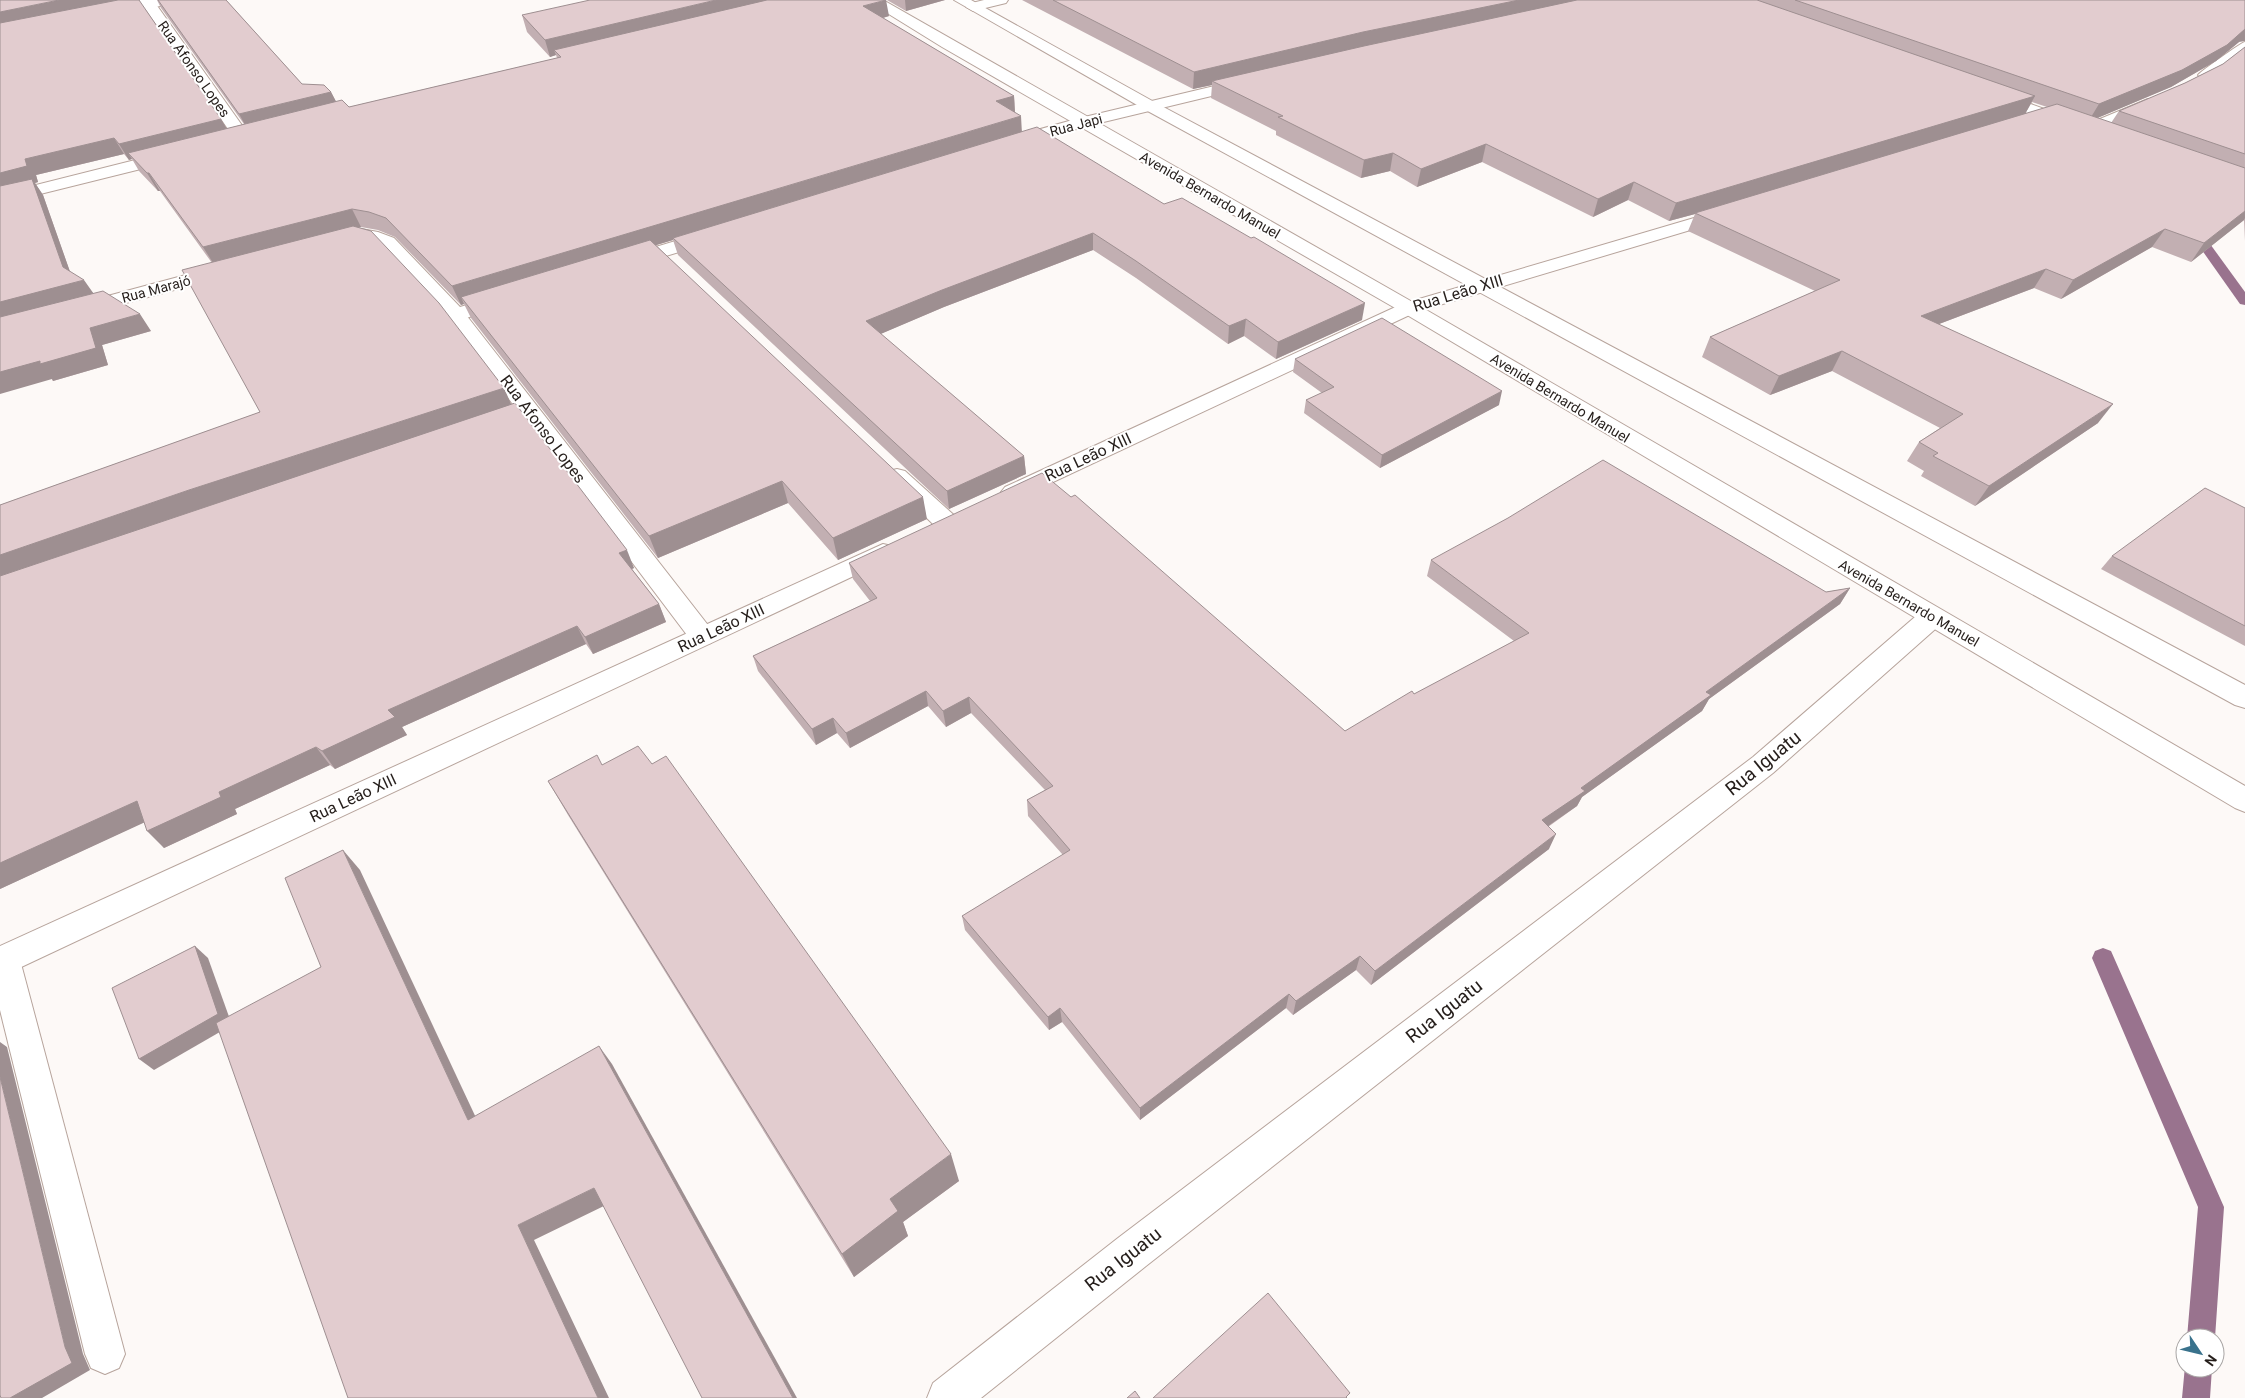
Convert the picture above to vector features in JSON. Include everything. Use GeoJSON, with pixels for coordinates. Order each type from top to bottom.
{"type":"FeatureCollection","features":[{"type":"Feature","properties":{"kind":"street"},"geometry":{"type":"LineString","coordinates":[[92,15],[147,2],[170,0]]}},
{"type":"Feature","properties":{"kind":"street","name":"Avenida Bernardo Manuel"},"geometry":{"type":"LineString","coordinates":[[873,0],[1082,122],[1409,308],[2245,800]]}},
{"type":"Feature","properties":{"kind":"street"},"geometry":{"type":"LineString","coordinates":[[967,4],[1001,0]]}},
{"type":"Feature","properties":{"kind":"street","name":"Rua Afonso Lopes"},"geometry":{"type":"LineString","coordinates":[[147,2],[243,138]]}},
{"type":"Feature","properties":{"kind":"street"},"geometry":{"type":"LineString","coordinates":[[967,4],[1150,106],[2245,698]]}},
{"type":"Feature","properties":{"kind":"street"},"geometry":{"type":"LineString","coordinates":[[2193,83],[2222,66],[2245,46]]}},
{"type":"Feature","properties":{"kind":"street","name":"Rua Japi"},"geometry":{"type":"LineString","coordinates":[[997,148],[1082,122],[1265,79]]}},
{"type":"Feature","properties":{"kind":"street"},"geometry":{"type":"LineString","coordinates":[[1982,92],[2108,136]]}},
{"type":"Feature","properties":{"kind":"street"},"geometry":{"type":"LineString","coordinates":[[2089,129],[2161,98]]}},
{"type":"Feature","properties":{"kind":"street"},"geometry":{"type":"LineString","coordinates":[[2018,124],[2046,115]]}},
{"type":"Feature","properties":{"kind":"street"},"geometry":{"type":"LineString","coordinates":[[224,143],[261,134]]}},
{"type":"Feature","properties":{"kind":"street"},"geometry":{"type":"LineString","coordinates":[[0,200],[187,152]]}},
{"type":"Feature","properties":{"kind":"street","name":"Rua Leão XIII"},"geometry":{"type":"LineString","coordinates":[[992,502],[1409,308],[1745,207]]}},
{"type":"Feature","properties":{"kind":"street"},"geometry":{"type":"LineString","coordinates":[[614,266],[667,258],[726,231]]}},
{"type":"Feature","properties":{"kind":"street","name":"Rua Afonso Lopes"},"geometry":{"type":"LineString","coordinates":[[325,243],[361,236],[371,236],[387,242],[456,315],[702,636]]}},
{"type":"Feature","properties":{"kind":"street","name":"Rua Marajó"},"geometry":{"type":"LineString","coordinates":[[61,315],[240,266]]}},
{"type":"Feature","properties":{"kind":"street"},"geometry":{"type":"LineString","coordinates":[[456,315],[521,294]]}},
{"type":"Feature","properties":{"kind":"street"},"geometry":{"type":"LineString","coordinates":[[464,432],[529,410]]}},
{"type":"Feature","properties":{"kind":"street","name":"Rua Leão XIII"},"geometry":{"type":"LineString","coordinates":[[2,961],[956,518],[882,462]]}},
{"type":"Feature","properties":{"kind":"street","name":"Rua Iguatu"},"geometry":{"type":"LineString","coordinates":[[948,1398],[1140,1246],[1763,765],[1932,617]]}},
{"type":"Feature","properties":{"kind":"street"},"geometry":{"type":"LineString","coordinates":[[2,961],[105,1354]]}},
{"type":"Feature","properties":{"kind":"building"},"geometry":{"type":"Polygon","coordinates":[[[0,0],[59,0],[0,12],[0,0]]]}},
{"type":"Feature","properties":{"kind":"building"},"geometry":{"type":"Polygon","coordinates":[[[118,0],[139,0],[221,119],[119,144],[114,138],[25,159],[27,166],[0,173],[0,23],[118,0]]]}},
{"type":"Feature","properties":{"kind":"building"},"geometry":{"type":"Polygon","coordinates":[[[158,0],[226,0],[302,84],[324,85],[331,92],[239,114],[158,0]]]}},
{"type":"Feature","properties":{"kind":"building"},"geometry":{"type":"Polygon","coordinates":[[[590,0],[716,0],[545,40],[522,15],[590,0]]]}},
{"type":"Feature","properties":{"kind":"building"},"geometry":{"type":"Polygon","coordinates":[[[767,0],[886,0],[863,6],[1014,96],[996,101],[1021,116],[452,286],[386,218],[352,209],[203,247],[149,173],[128,153],[342,100],[349,107],[561,57],[554,50],[767,0]]]}},
{"type":"Feature","properties":{"kind":"building"},"geometry":{"type":"Polygon","coordinates":[[[1053,0],[1519,0],[1363,32],[1194,72],[1053,0]]]}},
{"type":"Feature","properties":{"kind":"building"},"geometry":{"type":"Polygon","coordinates":[[[1577,0],[1757,0],[2035,96],[1676,203],[1634,182],[1598,199],[1486,144],[1421,169],[1393,153],[1364,160],[1278,117],[1283,116],[1212,81],[1577,0]]]}},
{"type":"Feature","properties":{"kind":"building"},"geometry":{"type":"Polygon","coordinates":[[[1795,0],[2245,0],[2245,29],[2227,45],[2182,70],[2099,104],[1795,0]]]}},
{"type":"Feature","properties":{"kind":"building"},"geometry":{"type":"Polygon","coordinates":[[[2245,47],[2245,154],[2119,111],[2185,83],[2223,64],[2245,47]]]}},
{"type":"Feature","properties":{"kind":"building"},"geometry":{"type":"Polygon","coordinates":[[[2057,104],[2245,168],[2245,211],[2204,243],[2165,229],[2073,280],[2046,269],[1921,316],[2113,404],[1989,486],[1933,456],[1938,453],[1919,442],[1963,414],[1842,351],[1779,376],[1710,337],[1840,280],[1695,213],[2057,104]]]}},
{"type":"Feature","properties":{"kind":"building"},"geometry":{"type":"Polygon","coordinates":[[[1037,127],[1164,204],[1182,198],[1251,238],[1254,237],[1365,303],[1278,342],[1246,319],[1229,326],[1093,233],[866,321],[1024,456],[947,491],[673,238],[1037,127]]]}},
{"type":"Feature","properties":{"kind":"building"},"geometry":{"type":"Polygon","coordinates":[[[32,179],[63,267],[84,280],[0,302],[0,186],[32,179]]]}},
{"type":"Feature","properties":{"kind":"building"},"geometry":{"type":"Polygon","coordinates":[[[353,226],[371,231],[439,303],[504,388],[189,490],[0,555],[0,505],[260,412],[182,270],[353,226]]]}},
{"type":"Feature","properties":{"kind":"building"},"geometry":{"type":"Polygon","coordinates":[[[650,240],[923,497],[833,538],[782,481],[649,536],[461,297],[650,240]]]}},
{"type":"Feature","properties":{"kind":"building"},"geometry":{"type":"Polygon","coordinates":[[[103,291],[140,314],[90,328],[96,348],[40,364],[40,361],[0,372],[0,317],[103,291]]]}},
{"type":"Feature","properties":{"kind":"building"},"geometry":{"type":"Polygon","coordinates":[[[1382,318],[1502,391],[1382,455],[1306,400],[1334,387],[1295,359],[1382,318]]]}},
{"type":"Feature","properties":{"kind":"building"},"geometry":{"type":"Polygon","coordinates":[[[515,403],[627,550],[619,553],[659,604],[585,637],[577,626],[388,710],[395,717],[322,751],[316,747],[219,792],[221,797],[147,831],[137,801],[0,863],[0,576],[515,403]]]}},
{"type":"Feature","properties":{"kind":"building"},"geometry":{"type":"Polygon","coordinates":[[[1603,460],[1826,592],[1850,588],[1706,692],[1711,695],[1581,788],[1585,791],[1542,820],[1556,834],[1375,971],[1360,956],[1296,1001],[1289,994],[1140,1108],[1060,1008],[1048,1017],[962,916],[1070,850],[1027,800],[1053,786],[969,697],[943,711],[926,691],[846,733],[833,718],[812,729],[753,656],[877,598],[849,563],[1042,473],[1071,497],[1075,495],[1345,731],[1412,691],[1414,694],[1529,633],[1431,560],[1508,518],[1603,460]]]}},
{"type":"Feature","properties":{"kind":"building"},"geometry":{"type":"Polygon","coordinates":[[[2205,488],[2245,508],[2245,626],[2112,556],[2205,488]]]}},
{"type":"Feature","properties":{"kind":"building"},"geometry":{"type":"Polygon","coordinates":[[[638,746],[652,764],[666,756],[951,1154],[890,1199],[898,1211],[842,1254],[548,781],[597,755],[602,765],[638,746]]]}},
{"type":"Feature","properties":{"kind":"building"},"geometry":{"type":"Polygon","coordinates":[[[343,850],[468,1120],[599,1046],[793,1398],[702,1398],[594,1188],[518,1225],[598,1398],[348,1398],[216,1023],[321,967],[285,878],[343,850]]]}},
{"type":"Feature","properties":{"kind":"building"},"geometry":{"type":"Polygon","coordinates":[[[195,946],[218,1014],[139,1059],[112,988],[195,946]]]}},
{"type":"Feature","properties":{"kind":"building"},"geometry":{"type":"Polygon","coordinates":[[[0,1077],[65,1347],[72,1363],[10,1398],[1,1398],[0,1395],[0,1077]]]}},
{"type":"Feature","properties":{"kind":"building"},"geometry":{"type":"Polygon","coordinates":[[[1268,1293],[1350,1393],[1347,1398],[1153,1398],[1268,1293]]]}},
{"type":"Feature","properties":{"kind":"building"},"geometry":{"type":"Polygon","coordinates":[[[1135,1391],[1140,1398],[1127,1398],[1135,1391]]]}},
{"type":"Feature","properties":{"kind":"waterway"},"geometry":{"type":"LineString","coordinates":[[2193,229],[2245,301]]}},
{"type":"Feature","properties":{"kind":"waterway"},"geometry":{"type":"LineString","coordinates":[[2103,958],[2211,1207],[2202,1328]]}},
{"type":"Feature","properties":{"kind":"waterway"},"geometry":{"type":"LineString","coordinates":[[2196,1398],[2197,1378]]}}]}
